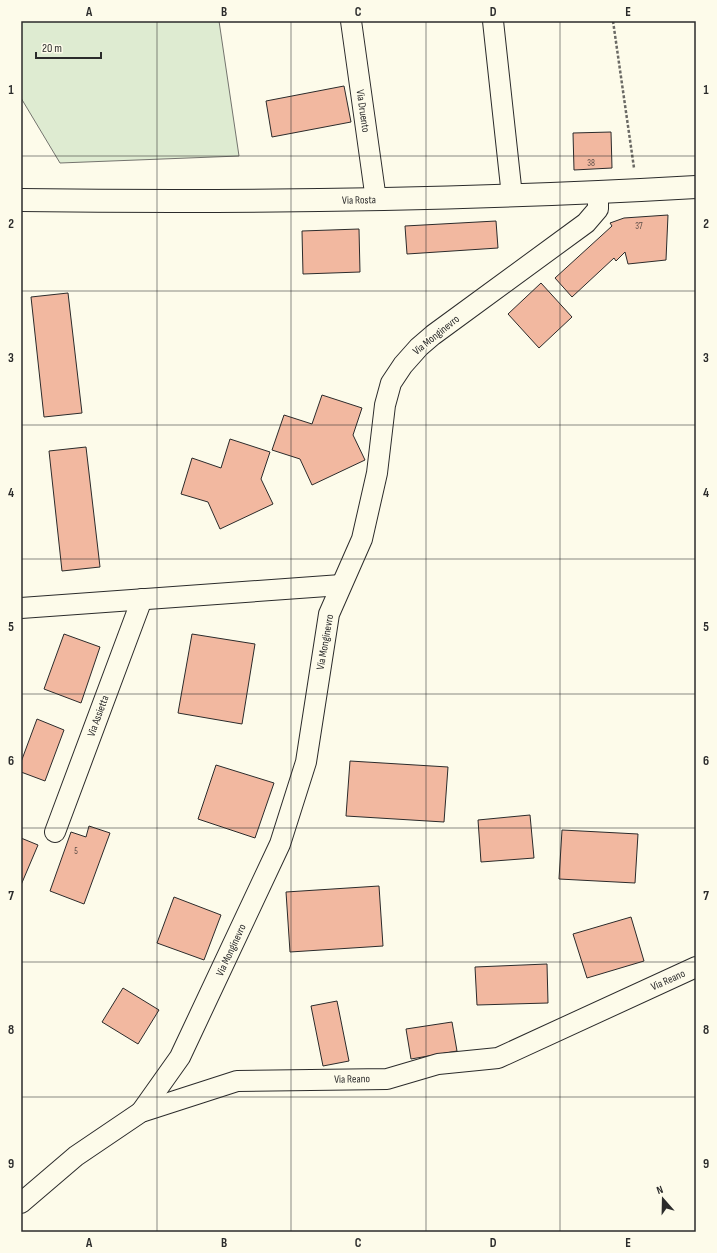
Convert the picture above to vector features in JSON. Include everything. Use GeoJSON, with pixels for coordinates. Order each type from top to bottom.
{"type":"FeatureCollection","features":[{"type":"Feature","properties":{"kind":"street","name":"Via Druento"},"geometry":{"type":"LineString","coordinates":[[351,21],[376,200]]}},
{"type":"Feature","properties":{"kind":"street"},"geometry":{"type":"LineString","coordinates":[[493,21],[512,196]]}},
{"type":"Feature","properties":{"kind":"street","name":"Via Rosta"},"geometry":{"type":"LineString","coordinates":[[21,200],[376,200],[598,193],[696,187]]}},
{"type":"Feature","properties":{"kind":"street","name":"Via Monginevro"},"geometry":{"type":"LineString","coordinates":[[141,1112],[180,1056],[280,844],[306,762],[329,614],[362,539],[377,473],[385,405],[391,383],[403,365],[419,347],[586,223],[598,209],[598,193]]}},
{"type":"Feature","properties":{"kind":"street"},"geometry":{"type":"LineString","coordinates":[[21,606],[341,585]]}},
{"type":"Feature","properties":{"kind":"street","name":"Via Assietta"},"geometry":{"type":"LineString","coordinates":[[55,832],[142,599]]}},
{"type":"Feature","properties":{"kind":"street","name":"Via Reano"},"geometry":{"type":"LineString","coordinates":[[21,1203],[76,1156],[141,1112],[237,1081],[386,1079],[438,1064],[498,1058],[696,967]]}},
{"type":"Feature","properties":{"kind":"path"},"geometry":{"type":"LineString","coordinates":[[613,21],[637,190]]}},
{"type":"Feature","properties":{"kind":"green space"},"geometry":{"type":"Polygon","coordinates":[[[21,21],[219,21],[239,156],[60,163],[21,98],[21,21]]]}},
{"type":"Feature","properties":{"kind":"building"},"geometry":{"type":"Polygon","coordinates":[[[344,86],[351,122],[272,137],[266,101],[344,86]]]}},
{"type":"Feature","properties":{"kind":"building"},"geometry":{"type":"Polygon","coordinates":[[[611,132],[612,168],[574,170],[573,133],[611,132]]]}},
{"type":"Feature","properties":{"kind":"building"},"geometry":{"type":"Polygon","coordinates":[[[668,215],[666,260],[628,264],[625,252],[616,261],[614,258],[572,297],[555,278],[612,226],[610,223],[624,218],[668,215]]]}},
{"type":"Feature","properties":{"kind":"building"},"geometry":{"type":"Polygon","coordinates":[[[496,221],[498,248],[407,254],[405,226],[496,221]]]}},
{"type":"Feature","properties":{"kind":"building"},"geometry":{"type":"Polygon","coordinates":[[[359,229],[360,272],[303,274],[302,231],[359,229]]]}},
{"type":"Feature","properties":{"kind":"building"},"geometry":{"type":"Polygon","coordinates":[[[541,283],[572,317],[539,348],[508,314],[541,283]]]}},
{"type":"Feature","properties":{"kind":"building"},"geometry":{"type":"Polygon","coordinates":[[[68,293],[82,413],[44,417],[31,297],[68,293]]]}},
{"type":"Feature","properties":{"kind":"building"},"geometry":{"type":"Polygon","coordinates":[[[322,395],[362,408],[353,435],[365,460],[312,485],[300,459],[272,450],[284,415],[312,424],[322,395]]]}},
{"type":"Feature","properties":{"kind":"building"},"geometry":{"type":"Polygon","coordinates":[[[230,439],[270,452],[261,479],[273,504],[220,529],[208,502],[181,494],[192,458],[221,468],[230,439]]]}},
{"type":"Feature","properties":{"kind":"building"},"geometry":{"type":"Polygon","coordinates":[[[86,447],[100,567],[62,571],[49,451],[86,447]]]}},
{"type":"Feature","properties":{"kind":"building"},"geometry":{"type":"Polygon","coordinates":[[[64,634],[100,647],[81,703],[44,689],[64,634]]]}},
{"type":"Feature","properties":{"kind":"building"},"geometry":{"type":"Polygon","coordinates":[[[192,634],[255,644],[242,724],[178,713],[192,634]]]}},
{"type":"Feature","properties":{"kind":"building"},"geometry":{"type":"Polygon","coordinates":[[[37,719],[64,730],[45,781],[21,772],[21,762],[37,719]]]}},
{"type":"Feature","properties":{"kind":"building"},"geometry":{"type":"Polygon","coordinates":[[[350,761],[448,767],[444,822],[346,816],[350,761]]]}},
{"type":"Feature","properties":{"kind":"building"},"geometry":{"type":"Polygon","coordinates":[[[216,765],[274,783],[255,838],[198,819],[216,765]]]}},
{"type":"Feature","properties":{"kind":"building"},"geometry":{"type":"Polygon","coordinates":[[[530,815],[534,858],[481,862],[478,820],[530,815]]]}},
{"type":"Feature","properties":{"kind":"building"},"geometry":{"type":"Polygon","coordinates":[[[89,826],[110,833],[84,904],[50,891],[71,832],[86,837],[89,826]]]}},
{"type":"Feature","properties":{"kind":"building"},"geometry":{"type":"Polygon","coordinates":[[[562,830],[638,834],[635,883],[559,879],[562,830]]]}},
{"type":"Feature","properties":{"kind":"building"},"geometry":{"type":"Polygon","coordinates":[[[21,838],[38,845],[21,885],[21,838]]]}},
{"type":"Feature","properties":{"kind":"building"},"geometry":{"type":"Polygon","coordinates":[[[379,886],[383,946],[290,952],[286,892],[379,886]]]}},
{"type":"Feature","properties":{"kind":"building"},"geometry":{"type":"Polygon","coordinates":[[[174,897],[221,915],[204,960],[157,943],[174,897]]]}},
{"type":"Feature","properties":{"kind":"building"},"geometry":{"type":"Polygon","coordinates":[[[631,917],[644,961],[587,978],[573,934],[631,917]]]}},
{"type":"Feature","properties":{"kind":"building"},"geometry":{"type":"Polygon","coordinates":[[[547,964],[548,1003],[477,1005],[475,967],[547,964]]]}},
{"type":"Feature","properties":{"kind":"building"},"geometry":{"type":"Polygon","coordinates":[[[123,988],[159,1010],[138,1044],[102,1022],[123,988]]]}},
{"type":"Feature","properties":{"kind":"building"},"geometry":{"type":"Polygon","coordinates":[[[337,1001],[349,1061],[323,1066],[311,1006],[337,1001]]]}},
{"type":"Feature","properties":{"kind":"building"},"geometry":{"type":"Polygon","coordinates":[[[452,1022],[457,1051],[411,1059],[406,1029],[452,1022]]]}}]}
